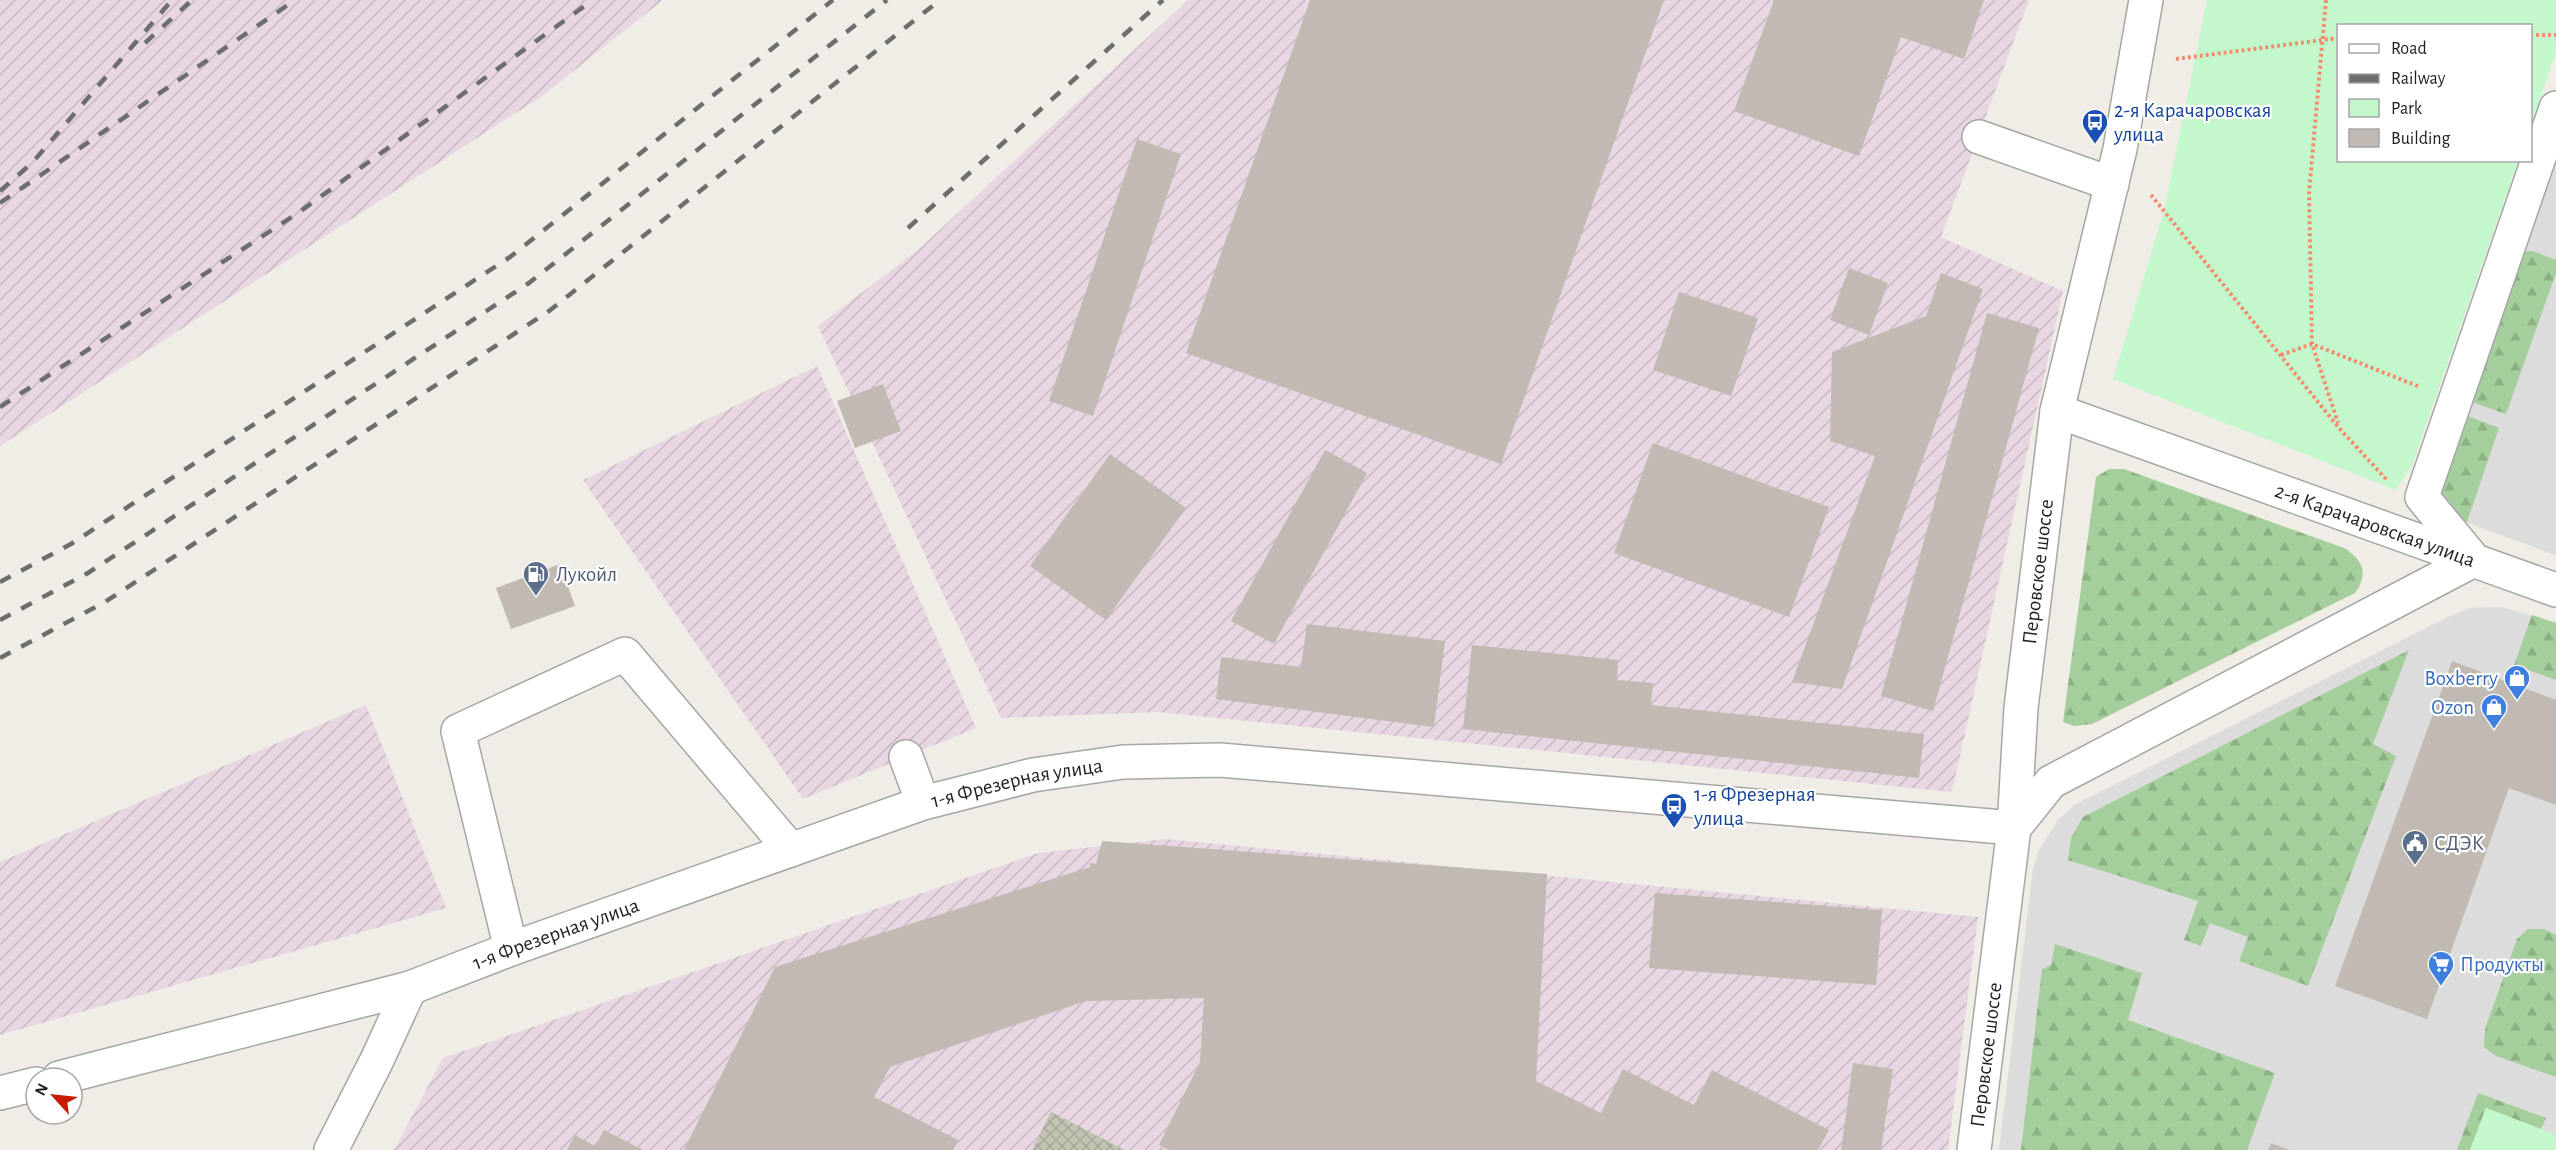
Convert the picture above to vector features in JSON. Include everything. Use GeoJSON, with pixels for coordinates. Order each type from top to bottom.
{"type":"FeatureCollection","features":[{"type":"Feature","properties":{"kind":"street","name":"Перовское шоссе"},"geometry":{"type":"LineString","coordinates":[[1974,1150],[2014,828],[2020,708],[2057,411],[2112,184],[2146,0]]}},
{"type":"Feature","properties":{"kind":"street"},"geometry":{"type":"LineString","coordinates":[[2014,828],[2051,782],[2474,560],[2422,496],[2556,108]]}},
{"type":"Feature","properties":{"kind":"street"},"geometry":{"type":"LineString","coordinates":[[1979,137],[2112,184]]}},
{"type":"Feature","properties":{"kind":"street","name":"2-я Карачаровская улица"},"geometry":{"type":"LineString","coordinates":[[2057,411],[2556,590]]}},
{"type":"Feature","properties":{"kind":"street"},"geometry":{"type":"LineString","coordinates":[[511,949],[458,731],[625,654],[791,850]]}},
{"type":"Feature","properties":{"kind":"street"},"geometry":{"type":"LineString","coordinates":[[906,757],[923,803]]}},
{"type":"Feature","properties":{"kind":"street","name":"1-я Фрезерная улица"},"geometry":{"type":"LineString","coordinates":[[84,1072],[410,988],[511,949],[923,803],[1033,775],[1123,762],[1220,760],[2014,828]]}},
{"type":"Feature","properties":{"kind":"street"},"geometry":{"type":"LineString","coordinates":[[331,1150],[377,1060],[410,988]]}},
{"type":"Feature","properties":{"kind":"street"},"geometry":{"type":"LineString","coordinates":[[0,1093],[24,1087]]}},
{"type":"Feature","properties":{"kind":"path"},"geometry":{"type":"LineString","coordinates":[[2326,0],[2309,193],[2312,344],[2339,428]]}},
{"type":"Feature","properties":{"kind":"path"},"geometry":{"type":"LineString","coordinates":[[2532,35],[2556,35]]}},
{"type":"Feature","properties":{"kind":"path"},"geometry":{"type":"LineString","coordinates":[[2166,60],[2322,38],[2337,38]]}},
{"type":"Feature","properties":{"kind":"path"},"geometry":{"type":"LineString","coordinates":[[2146,188],[2339,428],[2389,483]]}},
{"type":"Feature","properties":{"kind":"path"},"geometry":{"type":"LineString","coordinates":[[2281,355],[2312,344],[2437,394],[2455,396]]}},
{"type":"Feature","properties":{"kind":"shaded area"},"geometry":{"type":"Polygon","coordinates":[[[0,0],[663,0],[542,96],[0,446],[0,0]]]}},
{"type":"Feature","properties":{"kind":"shaded area"},"geometry":{"type":"Polygon","coordinates":[[[1188,0],[2029,0],[1941,237],[2063,291],[1952,792],[1159,712],[1001,718],[818,326],[919,249],[1188,0]]]}},
{"type":"Feature","properties":{"kind":"shaded area"},"geometry":{"type":"Polygon","coordinates":[[[2556,149],[2556,555],[2454,518],[2462,414],[2556,149]]]}},
{"type":"Feature","properties":{"kind":"shaded area"},"geometry":{"type":"Polygon","coordinates":[[[817,366],[976,728],[803,799],[583,480],[817,366]]]}},
{"type":"Feature","properties":{"kind":"shaded area"},"geometry":{"type":"Polygon","coordinates":[[[2502,607],[2556,623],[2556,1150],[1999,1150],[2033,869],[2039,850],[2058,820],[2074,805],[2448,617],[2468,608],[2502,607]]]}},
{"type":"Feature","properties":{"kind":"shaded area"},"geometry":{"type":"Polygon","coordinates":[[[366,705],[446,908],[0,1035],[0,862],[366,705]]]}},
{"type":"Feature","properties":{"kind":"shaded area"},"geometry":{"type":"Polygon","coordinates":[[[1165,839],[1978,917],[1948,1150],[394,1150],[443,1058],[1038,853],[1165,839]]]}},
{"type":"Feature","properties":{"kind":"shaded area"},"geometry":{"type":"Polygon","coordinates":[[[1051,1112],[1125,1150],[1032,1150],[1051,1112]]]}},
{"type":"Feature","properties":{"kind":"green space"},"geometry":{"type":"Polygon","coordinates":[[[2207,0],[2556,0],[2556,52],[2532,122],[2532,24],[2337,24],[2337,162],[2518,162],[2412,465],[2396,490],[2113,379],[2164,211],[2207,0]]]}},
{"type":"Feature","properties":{"kind":"green space"},"geometry":{"type":"Polygon","coordinates":[[[2533,251],[2556,260],[2556,273],[2506,414],[2466,400],[2519,252],[2533,251]]]}},
{"type":"Feature","properties":{"kind":"green space"},"geometry":{"type":"Polygon","coordinates":[[[2462,414],[2499,428],[2467,522],[2454,518],[2442,507],[2439,490],[2462,414]]]}},
{"type":"Feature","properties":{"kind":"green space"},"geometry":{"type":"Polygon","coordinates":[[[2109,469],[2124,469],[2344,548],[2360,562],[2363,573],[2359,586],[2355,593],[2092,724],[2074,726],[2063,722],[2096,477],[2109,469]]]}},
{"type":"Feature","properties":{"kind":"green space"},"geometry":{"type":"Polygon","coordinates":[[[2532,615],[2556,623],[2556,680],[2514,665],[2532,615]]]}},
{"type":"Feature","properties":{"kind":"green space"},"geometry":{"type":"Polygon","coordinates":[[[2409,650],[2373,744],[2396,756],[2308,986],[2239,961],[2248,937],[2210,923],[2201,946],[2184,940],[2198,901],[2068,860],[2071,838],[2083,817],[2409,650]]]}},
{"type":"Feature","properties":{"kind":"green space"},"geometry":{"type":"Polygon","coordinates":[[[2528,929],[2544,929],[2556,935],[2556,1077],[2496,1056],[2484,1047],[2485,1029],[2517,939],[2528,929]]]}},
{"type":"Feature","properties":{"kind":"green space"},"geometry":{"type":"Polygon","coordinates":[[[2055,944],[2142,973],[2128,1020],[2275,1073],[2247,1150],[2021,1150],[2042,969],[2051,965],[2055,944]]]}},
{"type":"Feature","properties":{"kind":"green space"},"geometry":{"type":"Polygon","coordinates":[[[2478,1093],[2546,1118],[2541,1129],[2486,1108],[2470,1150],[2457,1150],[2478,1093]]]}},
{"type":"Feature","properties":{"kind":"green space"},"geometry":{"type":"Polygon","coordinates":[[[2486,1108],[2556,1135],[2556,1150],[2470,1150],[2486,1108]]]}},
{"type":"Feature","properties":{"kind":"building"},"geometry":{"type":"Polygon","coordinates":[[[1310,0],[1664,0],[1501,464],[1186,353],[1310,0]]]}},
{"type":"Feature","properties":{"kind":"building"},"geometry":{"type":"Polygon","coordinates":[[[1774,0],[1984,0],[1964,59],[1901,37],[1859,156],[1734,111],[1774,0]]]}},
{"type":"Feature","properties":{"kind":"building"},"geometry":{"type":"Polygon","coordinates":[[[1137,139],[1181,154],[1093,416],[1049,401],[1137,139]]]}},
{"type":"Feature","properties":{"kind":"building"},"geometry":{"type":"Polygon","coordinates":[[[1849,268],[1888,283],[1869,335],[1830,320],[1849,268]]]}},
{"type":"Feature","properties":{"kind":"building"},"geometry":{"type":"Polygon","coordinates":[[[1941,273],[1983,289],[1842,689],[1792,682],[1875,456],[1830,441],[1832,352],[1926,316],[1941,273]]]}},
{"type":"Feature","properties":{"kind":"building"},"geometry":{"type":"Polygon","coordinates":[[[1679,292],[1758,318],[1731,396],[1653,370],[1679,292]]]}},
{"type":"Feature","properties":{"kind":"building"},"geometry":{"type":"Polygon","coordinates":[[[1987,313],[2039,328],[1933,711],[1881,696],[1987,313]]]}},
{"type":"Feature","properties":{"kind":"building"},"geometry":{"type":"Polygon","coordinates":[[[883,384],[901,431],[855,448],[837,401],[883,384]]]}},
{"type":"Feature","properties":{"kind":"building"},"geometry":{"type":"Polygon","coordinates":[[[1653,443],[1829,507],[1789,617],[1614,553],[1653,443]]]}},
{"type":"Feature","properties":{"kind":"building"},"geometry":{"type":"Polygon","coordinates":[[[1325,450],[1367,473],[1274,644],[1231,621],[1325,450]]]}},
{"type":"Feature","properties":{"kind":"building"},"geometry":{"type":"Polygon","coordinates":[[[1110,454],[1186,508],[1106,620],[1030,566],[1110,454]]]}},
{"type":"Feature","properties":{"kind":"building","name":"Лукойл"},"geometry":{"type":"Polygon","coordinates":[[[560,564],[575,606],[511,629],[496,588],[560,564]]]}},
{"type":"Feature","properties":{"kind":"building"},"geometry":{"type":"Polygon","coordinates":[[[1307,624],[1445,641],[1434,727],[1216,699],[1221,657],[1301,667],[1307,624]]]}},
{"type":"Feature","properties":{"kind":"building"},"geometry":{"type":"Polygon","coordinates":[[[1472,645],[1618,660],[1617,680],[1653,683],[1651,705],[1924,734],[1919,778],[1463,729],[1472,645]]]}},
{"type":"Feature","properties":{"kind":"building"},"geometry":{"type":"Polygon","coordinates":[[[2452,661],[2556,700],[2556,805],[2509,788],[2427,1019],[2335,986],[2452,661]]]}},
{"type":"Feature","properties":{"kind":"building"},"geometry":{"type":"Polygon","coordinates":[[[1102,841],[1547,874],[1536,1081],[1601,1113],[1623,1069],[1694,1105],[1712,1070],[1829,1130],[1818,1150],[1169,1150],[1159,1145],[1200,1062],[1204,998],[1086,1001],[890,1067],[874,1097],[958,1140],[953,1150],[684,1150],[775,967],[1090,867],[1090,863],[1096,864],[1102,841]]]}},
{"type":"Feature","properties":{"kind":"building"},"geometry":{"type":"Polygon","coordinates":[[[1655,893],[1882,910],[1876,985],[1649,968],[1655,893]]]}},
{"type":"Feature","properties":{"kind":"building"},"geometry":{"type":"Polygon","coordinates":[[[1853,1063],[1893,1069],[1881,1150],[1841,1150],[1853,1063]]]}},
{"type":"Feature","properties":{"kind":"building"},"geometry":{"type":"Polygon","coordinates":[[[604,1130],[643,1150],[567,1150],[575,1135],[595,1146],[604,1130]]]}},
{"type":"Feature","properties":{"kind":"building"},"geometry":{"type":"Polygon","coordinates":[[[2271,1143],[2290,1150],[2268,1150],[2271,1143]]]}},
{"type":"Feature","properties":{"kind":"railway"},"geometry":{"type":"LineString","coordinates":[[0,191],[32,163],[172,0]]}},
{"type":"Feature","properties":{"kind":"railway"},"geometry":{"type":"LineString","coordinates":[[145,43],[192,0]]}},
{"type":"Feature","properties":{"kind":"railway"},"geometry":{"type":"LineString","coordinates":[[0,203],[295,0]]}},
{"type":"Feature","properties":{"kind":"railway"},"geometry":{"type":"LineString","coordinates":[[0,407],[298,213],[593,0]]}},
{"type":"Feature","properties":{"kind":"railway"},"geometry":{"type":"LineString","coordinates":[[0,582],[71,544],[510,257],[833,0]]}},
{"type":"Feature","properties":{"kind":"railway"},"geometry":{"type":"LineString","coordinates":[[0,620],[88,573],[529,283],[887,0]]}},
{"type":"Feature","properties":{"kind":"railway"},"geometry":{"type":"LineString","coordinates":[[0,658],[105,602],[549,311],[940,0]]}},
{"type":"Feature","properties":{"kind":"railway"},"geometry":{"type":"LineString","coordinates":[[908,228],[1163,0]]}},
{"type":"Feature","properties":{"kind":"place","name":"2-я Карачаровская улица"},"geometry":{"type":"Point","coordinates":[2095,145]}},
{"type":"Feature","properties":{"kind":"place","name":"Лукойл"},"geometry":{"type":"Point","coordinates":[536,597]}},
{"type":"Feature","properties":{"kind":"place","name":"Boxberry"},"geometry":{"type":"Point","coordinates":[2517,701]}},
{"type":"Feature","properties":{"kind":"place","name":"Ozon"},"geometry":{"type":"Point","coordinates":[2494,730]}},
{"type":"Feature","properties":{"kind":"place","name":"1-я Фрезерная улица"},"geometry":{"type":"Point","coordinates":[1674,829]}},
{"type":"Feature","properties":{"kind":"place","name":"СДЭК"},"geometry":{"type":"Point","coordinates":[2415,866]}},
{"type":"Feature","properties":{"kind":"place","name":"Продукты"},"geometry":{"type":"Point","coordinates":[2441,987]}}]}
